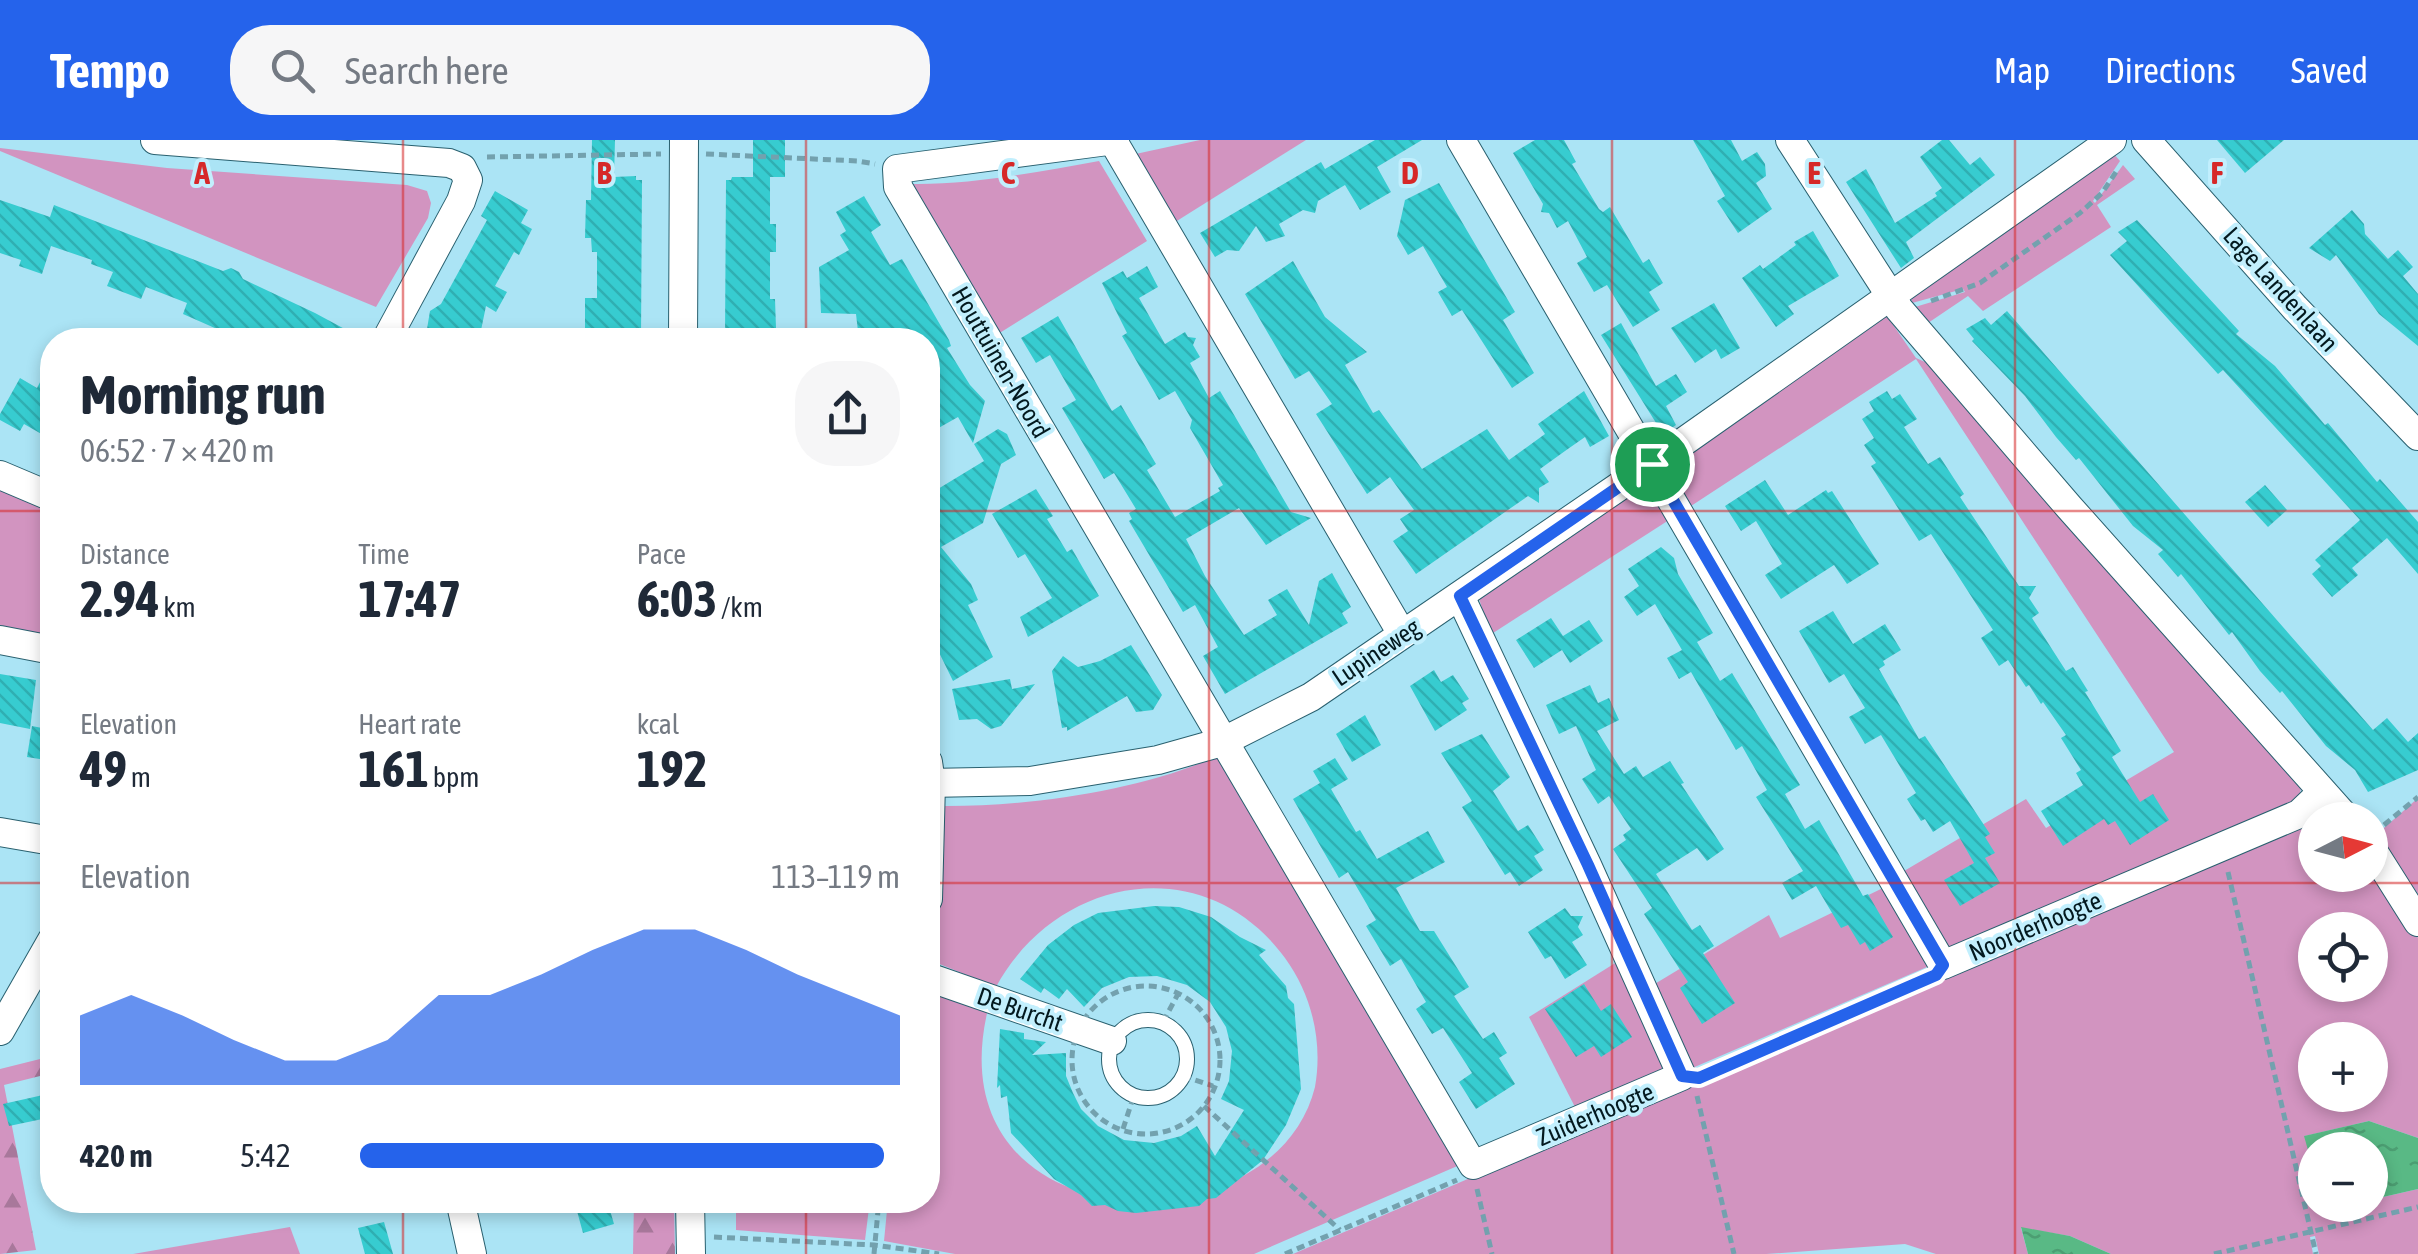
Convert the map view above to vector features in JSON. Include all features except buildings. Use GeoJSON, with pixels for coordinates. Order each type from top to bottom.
{"type":"FeatureCollection","features":[{"type":"Feature","properties":{"kind":"street"},"geometry":{"type":"LineString","coordinates":[[155,140],[448,163],[462,168],[468,180],[461,201],[392,328]]}},
{"type":"Feature","properties":{"kind":"street"},"geometry":{"type":"LineString","coordinates":[[898,169],[1114,140],[1402,634]]}},
{"type":"Feature","properties":{"kind":"street"},"geometry":{"type":"LineString","coordinates":[[1461,140],[1652,464]]}},
{"type":"Feature","properties":{"kind":"street"},"geometry":{"type":"LineString","coordinates":[[1790,140],[1894,302],[2069,508],[2331,802]]}},
{"type":"Feature","properties":{"kind":"street","name":"Lage Landenlaan"},"geometry":{"type":"LineString","coordinates":[[2146,140],[2295,308],[2418,436]]}},
{"type":"Feature","properties":{"kind":"street"},"geometry":{"type":"LineString","coordinates":[[683,328],[684,147]]}},
{"type":"Feature","properties":{"kind":"street","name":"Lupineweg"},"geometry":{"type":"LineString","coordinates":[[940,777],[1030,782],[1158,760],[1222,742],[1310,697],[2117,150]]}},
{"type":"Feature","properties":{"kind":"street","name":"Houttuinen-Noord"},"geometry":{"type":"LineString","coordinates":[[898,169],[898,186],[1222,742]]}},
{"type":"Feature","properties":{"kind":"street","name":"Noorderhoogte"},"geometry":{"type":"LineString","coordinates":[[1652,464],[1943,965],[2299,814],[2322,792]]}},
{"type":"Feature","properties":{"kind":"street"},"geometry":{"type":"LineString","coordinates":[[0,475],[40,490]]}},
{"type":"Feature","properties":{"kind":"street","name":"Zuiderhoogte"},"geometry":{"type":"LineString","coordinates":[[1460,596],[1689,1083],[1475,1175]]}},
{"type":"Feature","properties":{"kind":"street"},"geometry":{"type":"LineString","coordinates":[[0,640],[40,648]]}},
{"type":"Feature","properties":{"kind":"street"},"geometry":{"type":"LineString","coordinates":[[1222,742],[1475,1175]]}},
{"type":"Feature","properties":{"kind":"street"},"geometry":{"type":"LineString","coordinates":[[0,832],[40,840]]}},
{"type":"Feature","properties":{"kind":"street"},"geometry":{"type":"LineString","coordinates":[[2388,861],[2418,922]]}},
{"type":"Feature","properties":{"kind":"street"},"geometry":{"type":"LineString","coordinates":[[0,1032],[40,961]]}},
{"type":"Feature","properties":{"kind":"street","name":"De Burcht"},"geometry":{"type":"LineString","coordinates":[[940,981],[1112,1041]]}},
{"type":"Feature","properties":{"kind":"street"},"geometry":{"type":"LineString","coordinates":[[463,1213],[472,1254]]}},
{"type":"Feature","properties":{"kind":"street"},"geometry":{"type":"LineString","coordinates":[[690,1213],[691,1254]]}},
{"type":"Feature","properties":{"kind":"lane"},"geometry":{"type":"LineString","coordinates":[[1132,1022],[1164,1022],[1184,1042],[1187,1056],[1183,1076],[1173,1090],[1161,1096],[1146,1099],[1126,1093],[1110,1074],[1112,1041],[1132,1022]]}},
{"type":"Feature","properties":{"kind":"path"},"geometry":{"type":"LineString","coordinates":[[448,163],[462,158],[684,147],[858,161],[898,169]]}},
{"type":"Feature","properties":{"kind":"path"},"geometry":{"type":"LineString","coordinates":[[1894,302],[1952,295],[1986,280],[2095,201],[2117,150]]}},
{"type":"Feature","properties":{"kind":"path"},"geometry":{"type":"LineString","coordinates":[[2388,825],[2418,797]]}},
{"type":"Feature","properties":{"kind":"path"},"geometry":{"type":"LineString","coordinates":[[2226,862],[2316,1254]]}},
{"type":"Feature","properties":{"kind":"path"},"geometry":{"type":"LineString","coordinates":[[1734,1254],[1689,1083],[1936,975],[1943,965]]}},
{"type":"Feature","properties":{"kind":"path"},"geometry":{"type":"LineString","coordinates":[[1142,985],[1179,992],[1199,1007],[1217,1035],[1221,1064],[1215,1086],[1195,1117],[1168,1132],[1135,1134],[1104,1122],[1086,1104],[1073,1076],[1072,1050],[1078,1029],[1094,1006],[1110,994],[1142,985]]}},
{"type":"Feature","properties":{"kind":"path"},"geometry":{"type":"LineString","coordinates":[[1164,1022],[1179,992]]}},
{"type":"Feature","properties":{"kind":"path"},"geometry":{"type":"LineString","coordinates":[[1183,1076],[1215,1086]]}},
{"type":"Feature","properties":{"kind":"path"},"geometry":{"type":"LineString","coordinates":[[1123,1129],[1134,1095]]}},
{"type":"Feature","properties":{"kind":"path"},"geometry":{"type":"LineString","coordinates":[[1204,1106],[1340,1230]]}},
{"type":"Feature","properties":{"kind":"path"},"geometry":{"type":"LineString","coordinates":[[1285,1254],[1475,1175],[1492,1254]]}},
{"type":"Feature","properties":{"kind":"path"},"geometry":{"type":"LineString","coordinates":[[2214,1254],[2418,1207]]}},
{"type":"Feature","properties":{"kind":"path"},"geometry":{"type":"LineString","coordinates":[[874,1254],[878,1213]]}},
{"type":"Feature","properties":{"kind":"path"},"geometry":{"type":"LineString","coordinates":[[738,1239],[874,1245],[939,1254]]}},
{"type":"Feature","properties":{"kind":"green space"},"geometry":{"type":"Polygon","coordinates":[[[1200,140],[1306,140],[1172,224],[1131,155],[1200,140]]]}},
{"type":"Feature","properties":{"kind":"green space"},"geometry":{"type":"Polygon","coordinates":[[[0,148],[167,168],[407,185],[427,191],[431,203],[428,218],[376,307],[0,148]]]}},
{"type":"Feature","properties":{"kind":"green space"},"geometry":{"type":"Polygon","coordinates":[[[2112,152],[2120,161],[2093,201],[2123,165],[2135,179],[2097,205],[2111,227],[1983,311],[1968,296],[1928,323],[1915,307],[1965,292],[1963,289],[1912,303],[1911,296],[2112,152]]]}},
{"type":"Feature","properties":{"kind":"green space"},"geometry":{"type":"Polygon","coordinates":[[[1099,161],[1147,241],[998,334],[911,184],[981,180],[1099,161]]]}},
{"type":"Feature","properties":{"kind":"green space"},"geometry":{"type":"Polygon","coordinates":[[[1887,316],[1916,358],[1943,370],[2301,787],[2299,800],[1947,950],[1899,874],[2026,799],[2046,828],[2174,752],[1916,359],[1691,506],[1668,468],[1887,316]]]}},
{"type":"Feature","properties":{"kind":"green space"},"geometry":{"type":"Polygon","coordinates":[[[0,482],[40,504],[40,640],[0,632],[0,482]]]}},
{"type":"Feature","properties":{"kind":"green space"},"geometry":{"type":"Polygon","coordinates":[[[1647,482],[1669,520],[1490,635],[1478,595],[1647,482]]]}},
{"type":"Feature","properties":{"kind":"green space"},"geometry":{"type":"Polygon","coordinates":[[[1217,756],[1462,1164],[1254,1254],[955,1254],[884,1241],[887,1213],[940,1213],[940,990],[988,1009],[984,1087],[1009,1144],[1056,1181],[1115,1199],[1178,1198],[1239,1178],[1287,1141],[1315,1087],[1313,1019],[1302,987],[1285,958],[1252,923],[1215,901],[1174,890],[1133,890],[1093,900],[1056,920],[1023,949],[996,987],[940,964],[940,806],[1045,800],[1154,779],[1217,756]]]}},
{"type":"Feature","properties":{"kind":"green space"},"geometry":{"type":"Polygon","coordinates":[[[2418,798],[2418,894],[2388,852],[2388,824],[2418,798]]]}},
{"type":"Feature","properties":{"kind":"green space"},"geometry":{"type":"Polygon","coordinates":[[[2298,823],[2298,892],[2388,892],[2388,887],[2418,938],[2418,1138],[2369,1121],[2322,1132],[2298,1132],[2298,1222],[2388,1222],[2388,1196],[2418,1189],[2418,1254],[2319,1254],[2315,1236],[2310,1237],[2313,1254],[2111,1254],[2070,1236],[2021,1228],[2028,1254],[1936,1254],[1905,1244],[1766,1254],[1293,1254],[2298,823]]]}},
{"type":"Feature","properties":{"kind":"green space"},"geometry":{"type":"Polygon","coordinates":[[[1885,887],[1934,964],[1690,1069],[1653,985],[1769,915],[1780,938],[1885,887]]]}},
{"type":"Feature","properties":{"kind":"green space"},"geometry":{"type":"Polygon","coordinates":[[[1620,960],[1670,1072],[1576,1109],[1529,1017],[1620,960]]]}},
{"type":"Feature","properties":{"kind":"green space"},"geometry":{"type":"Polygon","coordinates":[[[40,1059],[40,1076],[4,1085],[36,1250],[0,1254],[0,1069],[40,1059]]]}},
{"type":"Feature","properties":{"kind":"green space"},"geometry":{"type":"Polygon","coordinates":[[[634,1213],[674,1213],[675,1254],[633,1254],[634,1213]]]}},
{"type":"Feature","properties":{"kind":"green space"},"geometry":{"type":"Polygon","coordinates":[[[736,1213],[868,1213],[865,1240],[736,1230],[736,1213]]]}},
{"type":"Feature","properties":{"kind":"green space"},"geometry":{"type":"Polygon","coordinates":[[[290,1227],[300,1254],[133,1254],[290,1227]]]}},
{"type":"Feature","properties":{"kind":"water"},"geometry":{"type":"Polygon","coordinates":[[[2369,1121],[2418,1138],[2418,1189],[2388,1196],[2388,1132],[2321,1132],[2369,1121]]]}},
{"type":"Feature","properties":{"kind":"water"},"geometry":{"type":"Polygon","coordinates":[[[2021,1227],[2070,1236],[2111,1254],[2028,1254],[2021,1227]]]}},
{"type":"Feature","properties":{"kind":"route"},"geometry":{"type":"LineString","coordinates":[[1652,464],[1943,965],[1936,975],[1699,1078],[1682,1076],[1588,865],[1460,596],[1652,464]]}}]}
